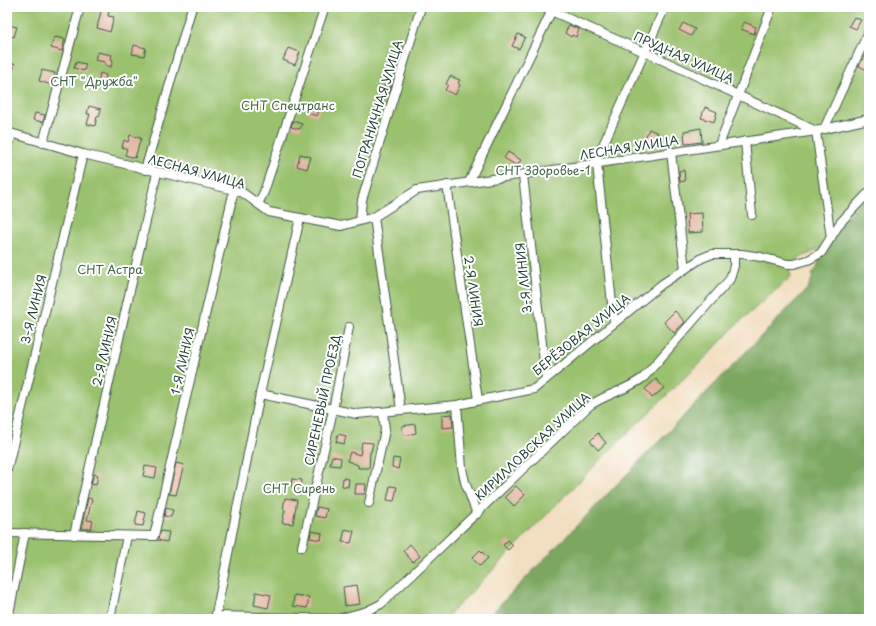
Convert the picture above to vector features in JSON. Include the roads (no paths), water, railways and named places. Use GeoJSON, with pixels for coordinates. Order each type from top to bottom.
{"type":"FeatureCollection","features":[{"type":"Feature","properties":{"kind":"street"},"geometry":{"type":"LineString","coordinates":[[43,143],[80,7]]}},
{"type":"Feature","properties":{"kind":"street"},"geometry":{"type":"LineString","coordinates":[[145,170],[192,7]]}},
{"type":"Feature","properties":{"kind":"street","name":"ПОГРАНИЧНАЯ УЛИЦА"},"geometry":{"type":"LineString","coordinates":[[360,220],[362,200],[421,7]]}},
{"type":"Feature","properties":{"kind":"street","name":"ПРУДНАЯ УЛИЦА"},"geometry":{"type":"LineString","coordinates":[[542,7],[552,9],[738,95],[820,130]]}},
{"type":"Feature","properties":{"kind":"street"},"geometry":{"type":"LineString","coordinates":[[614,322],[595,164],[665,7]]}},
{"type":"Feature","properties":{"kind":"street"},"geometry":{"type":"LineString","coordinates":[[718,145],[772,7]]}},
{"type":"Feature","properties":{"kind":"street"},"geometry":{"type":"LineString","coordinates":[[468,182],[552,9]]}},
{"type":"Feature","properties":{"kind":"street"},"geometry":{"type":"LineString","coordinates":[[258,204],[264,192],[323,12]]}},
{"type":"Feature","properties":{"kind":"street"},"geometry":{"type":"LineString","coordinates":[[831,238],[820,130],[869,31]]}},
{"type":"Feature","properties":{"kind":"street","name":"ЛЕСНАЯ УЛИЦА"},"geometry":{"type":"LineString","coordinates":[[10,133],[145,170],[234,190],[243,193],[269,212],[342,226],[374,217],[417,190],[820,130],[869,119]]}},
{"type":"Feature","properties":{"kind":"street"},"geometry":{"type":"LineString","coordinates":[[7,152],[10,133]]}},
{"type":"Feature","properties":{"kind":"street"},"geometry":{"type":"LineString","coordinates":[[745,141],[752,215]]}},
{"type":"Feature","properties":{"kind":"street"},"geometry":{"type":"LineString","coordinates":[[671,152],[685,269]]}},
{"type":"Feature","properties":{"kind":"street","name":"3-Я ЛИНИЯ"},"geometry":{"type":"LineString","coordinates":[[7,470],[83,154]]}},
{"type":"Feature","properties":{"kind":"street","name":"2-Я ЛИНИЯ"},"geometry":{"type":"LineString","coordinates":[[74,535],[157,173]]}},
{"type":"Feature","properties":{"kind":"street","name":"3-Я ЛИНИЯ"},"geometry":{"type":"LineString","coordinates":[[523,175],[546,379]]}},
{"type":"Feature","properties":{"kind":"street","name":"2-Я ЛИНИЯ"},"geometry":{"type":"LineString","coordinates":[[447,185],[478,400]]}},
{"type":"Feature","properties":{"kind":"street","name":"1-Я ЛИНИЯ"},"geometry":{"type":"LineString","coordinates":[[127,536],[154,536],[234,190]]}},
{"type":"Feature","properties":{"kind":"street"},"geometry":{"type":"LineString","coordinates":[[831,238],[840,223],[869,192]]}},
{"type":"Feature","properties":{"kind":"street"},"geometry":{"type":"LineString","coordinates":[[374,217],[401,410]]}},
{"type":"Feature","properties":{"kind":"street"},"geometry":{"type":"LineString","coordinates":[[216,618],[260,394],[300,218]]}},
{"type":"Feature","properties":{"kind":"street","name":"БЕРЁЗОВАЯ УЛИЦА"},"geometry":{"type":"LineString","coordinates":[[260,394],[357,414],[456,405],[534,389],[661,285],[702,258],[712,254],[734,254],[761,257],[788,264],[800,264],[821,253],[831,238]]}},
{"type":"Feature","properties":{"kind":"street","name":"КИРИЛЛОВСКАЯ УЛИЦА"},"geometry":{"type":"LineString","coordinates":[[216,618],[338,619],[367,611],[380,604],[477,514],[589,406],[634,384],[652,369],[730,279],[734,266],[734,254]]}},
{"type":"Feature","properties":{"kind":"street","name":"СИРЕНЕВЫЙ ПРОЕЗД"},"geometry":{"type":"LineString","coordinates":[[302,547],[334,410],[349,327]]}},
{"type":"Feature","properties":{"kind":"street"},"geometry":{"type":"LineString","coordinates":[[456,405],[462,468],[465,482],[477,514]]}},
{"type":"Feature","properties":{"kind":"street"},"geometry":{"type":"LineString","coordinates":[[369,503],[385,430],[383,412]]}},
{"type":"Feature","properties":{"kind":"street"},"geometry":{"type":"LineString","coordinates":[[7,533],[127,536],[110,619]]}},
{"type":"Feature","properties":{"kind":"street"},"geometry":{"type":"LineString","coordinates":[[8,619],[25,534]]}},
{"type":"Feature","properties":{"kind":"park label","name":"СНТ \"Дружба\""},"geometry":{"type":"Point","coordinates":[94,81]}},
{"type":"Feature","properties":{"kind":"park label","name":"СНТ Спецтранс"},"geometry":{"type":"Point","coordinates":[288,105]}},
{"type":"Feature","properties":{"kind":"park label","name":"СНТ Здоровье-1"},"geometry":{"type":"Point","coordinates":[543,170]}},
{"type":"Feature","properties":{"kind":"park label","name":"СНТ Астра"},"geometry":{"type":"Point","coordinates":[110,269]}},
{"type":"Feature","properties":{"kind":"park label","name":"СНТ Сирень"},"geometry":{"type":"Point","coordinates":[299,488]}}]}
